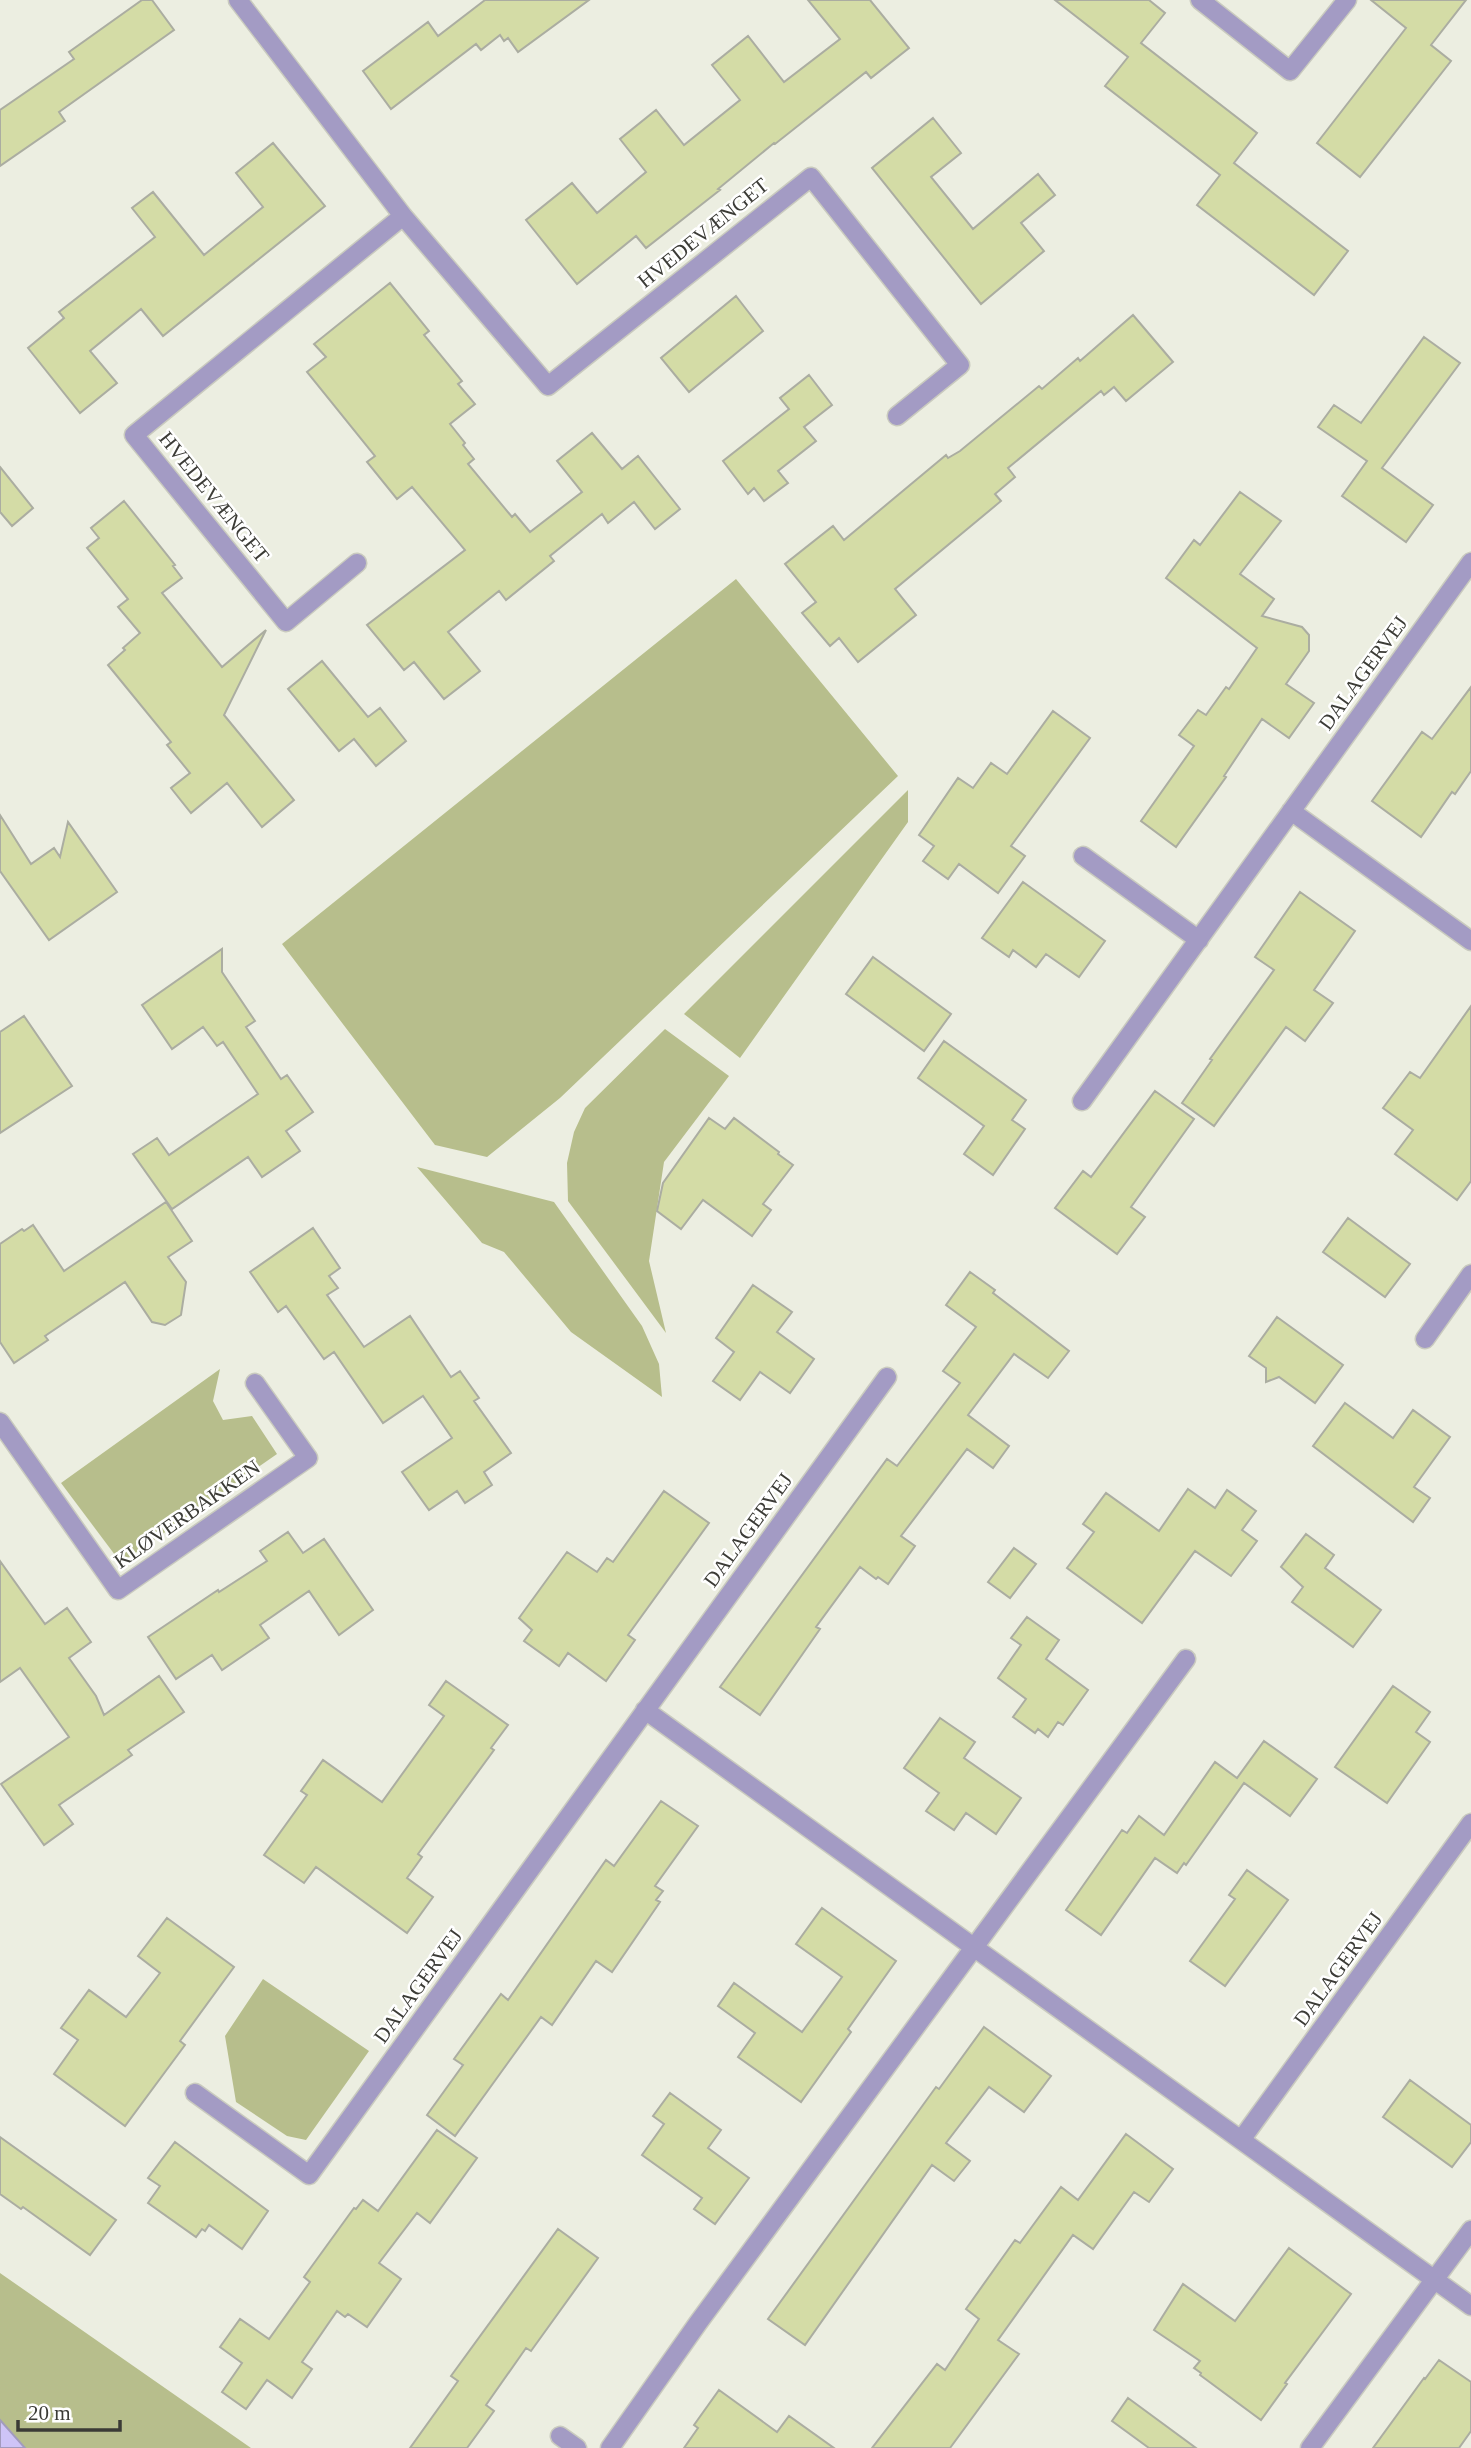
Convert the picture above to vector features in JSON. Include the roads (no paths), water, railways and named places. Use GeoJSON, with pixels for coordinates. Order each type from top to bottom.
{"type":"FeatureCollection","features":[{"type":"Feature","properties":{"kind":"street","name":"HVEDEVÆNGET"},"geometry":{"type":"LineString","coordinates":[[238,0],[402,216],[548,386],[811,177],[960,365],[897,416]]}},
{"type":"Feature","properties":{"kind":"street"},"geometry":{"type":"LineString","coordinates":[[1200,0],[1290,71],[1347,0]]}},
{"type":"Feature","properties":{"kind":"street","name":"HVEDEVÆNGET"},"geometry":{"type":"LineString","coordinates":[[358,563],[286,622],[134,435],[402,216]]}},
{"type":"Feature","properties":{"kind":"street","name":"DALAGERVEJ"},"geometry":{"type":"LineString","coordinates":[[1082,1101],[1471,562]]}},
{"type":"Feature","properties":{"kind":"street"},"geometry":{"type":"LineString","coordinates":[[1291,811],[1471,941]]}},
{"type":"Feature","properties":{"kind":"street"},"geometry":{"type":"LineString","coordinates":[[1083,856],[1199,940]]}},
{"type":"Feature","properties":{"kind":"street"},"geometry":{"type":"LineString","coordinates":[[1425,1339],[1471,1274]]}},
{"type":"Feature","properties":{"kind":"street","name":"DALAGERVEJ"},"geometry":{"type":"LineString","coordinates":[[195,2093],[309,2175],[887,1377]]}},
{"type":"Feature","properties":{"kind":"street","name":"KLØVERBAKKEN"},"geometry":{"type":"LineString","coordinates":[[0,1422],[118,1590],[308,1458],[256,1382]]}},
{"type":"Feature","properties":{"kind":"street"},"geometry":{"type":"LineString","coordinates":[[610,2448],[706,2312],[1186,1659]]}},
{"type":"Feature","properties":{"kind":"street"},"geometry":{"type":"LineString","coordinates":[[645,1710],[1471,2306]]}},
{"type":"Feature","properties":{"kind":"street","name":"DALAGERVEJ"},"geometry":{"type":"LineString","coordinates":[[1241,2140],[1471,1824]]}},
{"type":"Feature","properties":{"kind":"street"},"geometry":{"type":"LineString","coordinates":[[1310,2448],[1471,2230]]}},
{"type":"Feature","properties":{"kind":"street"},"geometry":{"type":"LineString","coordinates":[[561,2437],[577,2448]]}}]}
